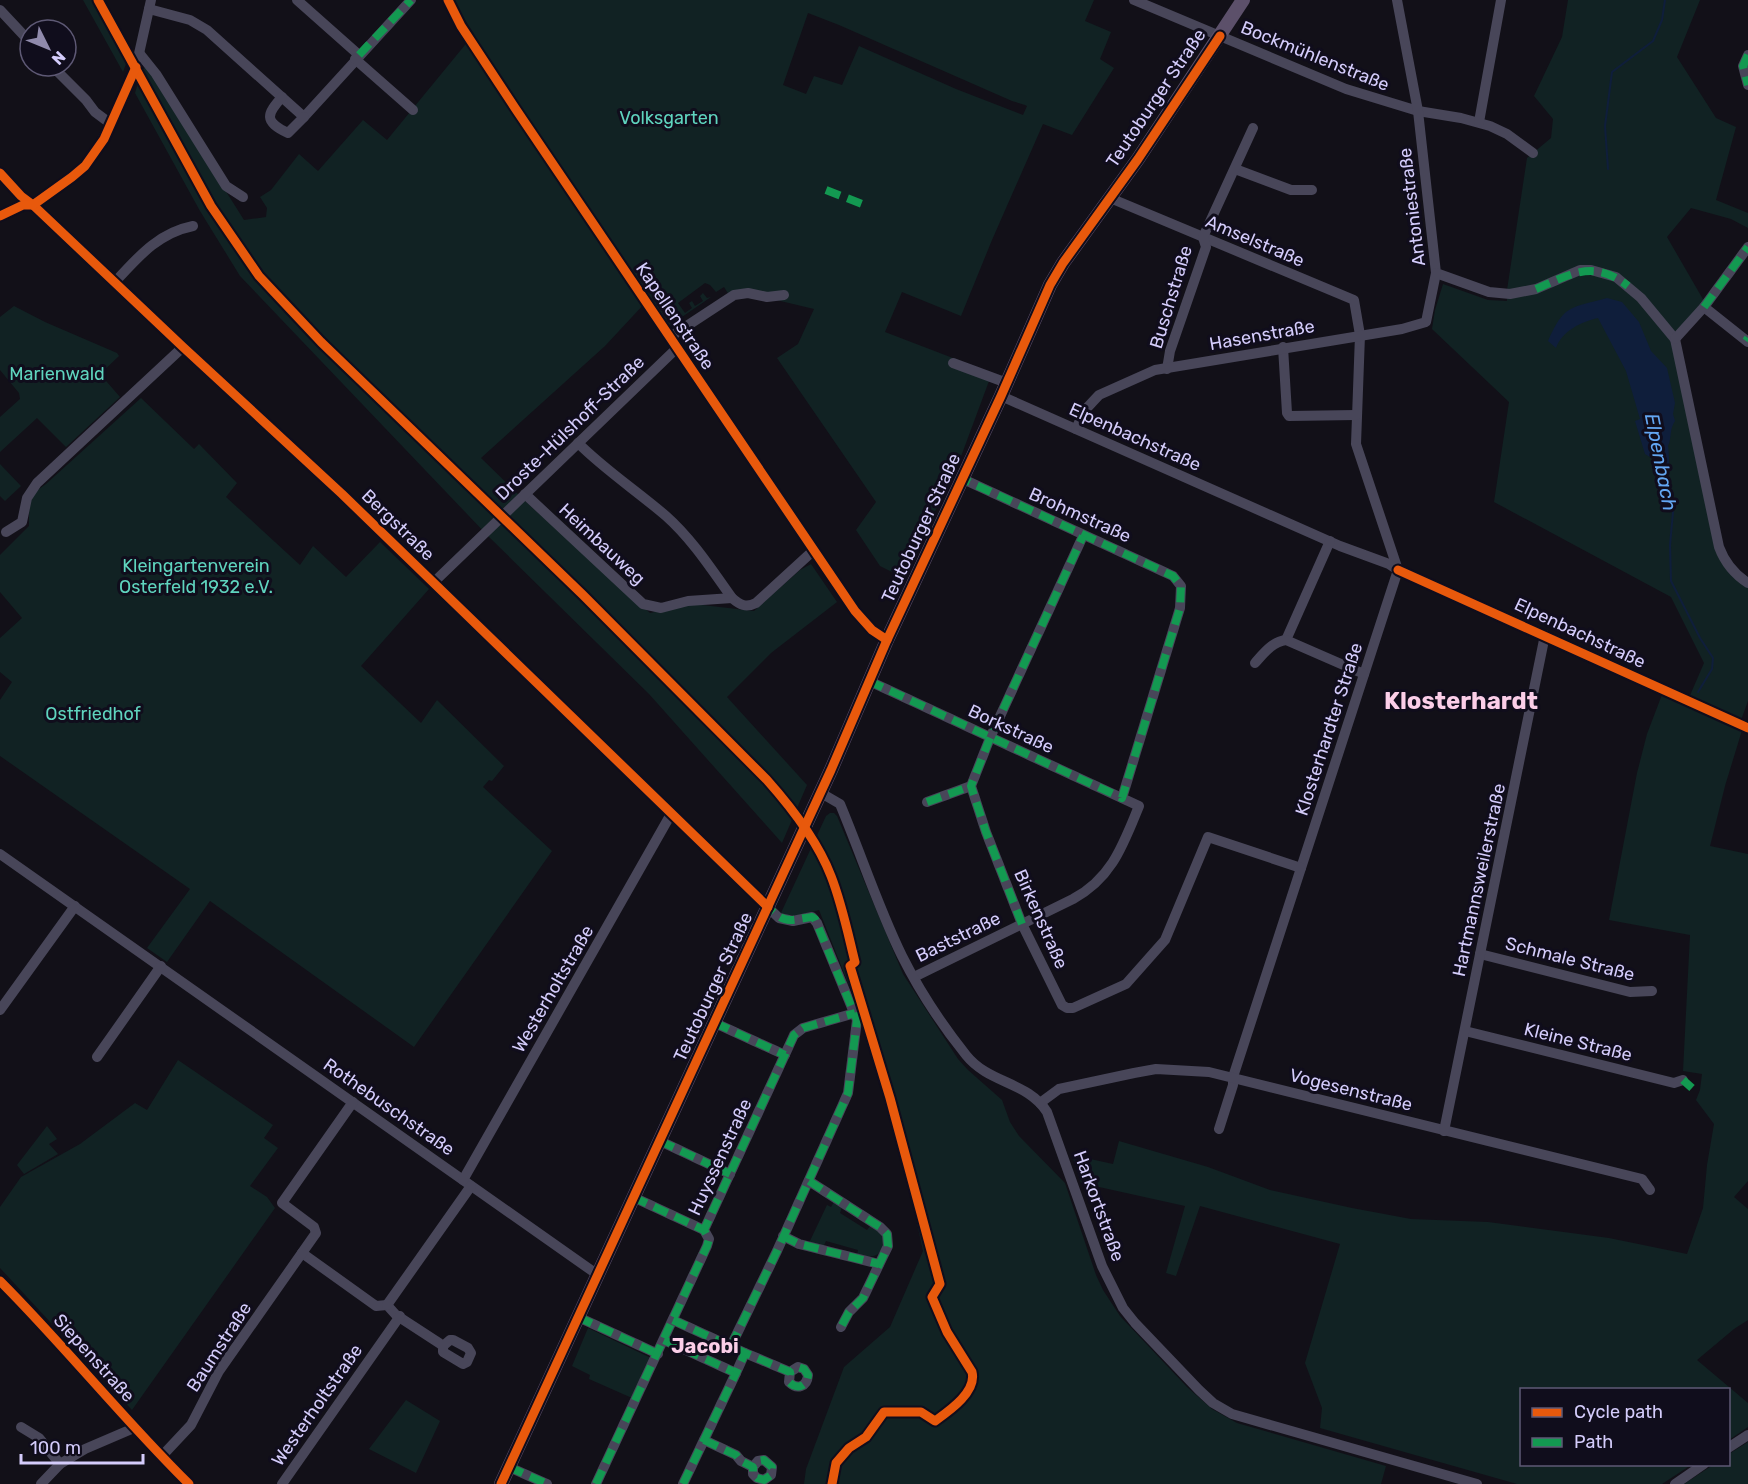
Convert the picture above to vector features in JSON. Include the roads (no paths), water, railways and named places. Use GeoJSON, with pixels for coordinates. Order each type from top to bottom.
{"type":"FeatureCollection","features":[{"type":"Feature","properties":{"kind":"main road","name":"Teutoburger Straße"},"geometry":{"type":"LineString","coordinates":[[501,1484],[818,800],[887,640],[1056,274],[1243,0]]}},
{"type":"Feature","properties":{"kind":"street"},"geometry":{"type":"LineString","coordinates":[[297,0],[413,111]]}},
{"type":"Feature","properties":{"kind":"street"},"geometry":{"type":"LineString","coordinates":[[282,97],[270,110],[269,115],[270,119],[288,133],[411,0]]}},
{"type":"Feature","properties":{"kind":"street","name":"Kapellenstraße"},"geometry":{"type":"LineString","coordinates":[[448,0],[461,26],[814,550],[864,622],[887,640]]}},
{"type":"Feature","properties":{"kind":"street","name":"Bockmühlenstraße"},"geometry":{"type":"LineString","coordinates":[[1134,0],[1157,4],[1220,36],[1330,84],[1418,111],[1479,122],[1507,134],[1533,153]]}},
{"type":"Feature","properties":{"kind":"street","name":"Antoniestraße"},"geometry":{"type":"LineString","coordinates":[[1397,0],[1418,111],[1436,273],[1501,294],[1536,289],[1580,270],[1611,274],[1641,297],[1675,339],[1719,547],[1729,566],[1748,583]]}},
{"type":"Feature","properties":{"kind":"street"},"geometry":{"type":"LineString","coordinates":[[1479,122],[1501,0]]}},
{"type":"Feature","properties":{"kind":"street"},"geometry":{"type":"LineString","coordinates":[[0,216],[24,205],[33,205],[85,166],[100,146],[124,97],[140,54],[150,4],[201,27],[303,117]]}},
{"type":"Feature","properties":{"kind":"street"},"geometry":{"type":"LineString","coordinates":[[0,10],[18,29]]}},
{"type":"Feature","properties":{"kind":"street"},"geometry":{"type":"LineString","coordinates":[[140,54],[151,65],[226,186],[243,197]]}},
{"type":"Feature","properties":{"kind":"street"},"geometry":{"type":"LineString","coordinates":[[1748,55],[1743,66],[1748,85]]}},
{"type":"Feature","properties":{"kind":"street"},"geometry":{"type":"LineString","coordinates":[[64,78],[95,112],[111,124]]}},
{"type":"Feature","properties":{"kind":"street","name":"Buschstraße"},"geometry":{"type":"LineString","coordinates":[[1167,369],[1170,351],[1206,247],[1203,237],[1253,128]]}},
{"type":"Feature","properties":{"kind":"street"},"geometry":{"type":"LineString","coordinates":[[1234,169],[1291,190],[1312,190]]}},
{"type":"Feature","properties":{"kind":"street","name":"Bergstraße"},"geometry":{"type":"LineString","coordinates":[[0,173],[21,196],[183,347],[262,417],[779,918],[787,921],[812,917],[815,919],[855,1012]]}},
{"type":"Feature","properties":{"kind":"street","name":"Amselstraße"},"geometry":{"type":"LineString","coordinates":[[1110,198],[1354,300],[1360,335]]}},
{"type":"Feature","properties":{"kind":"street"},"geometry":{"type":"LineString","coordinates":[[115,282],[153,243],[179,229],[193,226]]}},
{"type":"Feature","properties":{"kind":"street"},"geometry":{"type":"LineString","coordinates":[[1675,339],[1704,306],[1748,247]]}},
{"type":"Feature","properties":{"kind":"street","name":"Hasenstraße"},"geometry":{"type":"LineString","coordinates":[[1076,429],[1088,405],[1099,395],[1155,370],[1402,329],[1426,322],[1436,273]]}},
{"type":"Feature","properties":{"kind":"street"},"geometry":{"type":"LineString","coordinates":[[670,338],[734,295],[748,293],[767,297],[784,295]]}},
{"type":"Feature","properties":{"kind":"street"},"geometry":{"type":"LineString","coordinates":[[1704,306],[1747,340]]}},
{"type":"Feature","properties":{"kind":"street"},"geometry":{"type":"LineString","coordinates":[[1360,335],[1356,444],[1359,459],[1398,570]]}},
{"type":"Feature","properties":{"kind":"street"},"geometry":{"type":"LineString","coordinates":[[6,532],[22,522],[26,500],[37,483],[183,347]]}},
{"type":"Feature","properties":{"kind":"street","name":"Droste-Hülshoff-Straße"},"geometry":{"type":"LineString","coordinates":[[434,582],[677,348]]}},
{"type":"Feature","properties":{"kind":"street"},"geometry":{"type":"LineString","coordinates":[[1283,348],[1289,416],[1356,415]]}},
{"type":"Feature","properties":{"kind":"street"},"geometry":{"type":"LineString","coordinates":[[952,363],[1004,390]]}},
{"type":"Feature","properties":{"kind":"street","name":"Elpenbachstraße"},"geometry":{"type":"LineString","coordinates":[[1004,390],[1076,429],[1330,541],[1389,564],[1748,728]]}},
{"type":"Feature","properties":{"kind":"street"},"geometry":{"type":"LineString","coordinates":[[578,443],[602,466],[677,527],[732,598]]}},
{"type":"Feature","properties":{"kind":"street","name":"Brohmstraße"},"geometry":{"type":"LineString","coordinates":[[963,479],[1173,576],[1181,586],[1180,608],[1122,798]]}},
{"type":"Feature","properties":{"kind":"street","name":"Heimbauweg"},"geometry":{"type":"LineString","coordinates":[[525,494],[643,604],[661,608],[696,600],[716,601],[732,598],[742,605],[756,603],[814,550]]}},
{"type":"Feature","properties":{"kind":"street"},"geometry":{"type":"LineString","coordinates":[[927,802],[971,786],[990,738],[1083,536]]}},
{"type":"Feature","properties":{"kind":"street"},"geometry":{"type":"LineString","coordinates":[[1286,640],[1330,541]]}},
{"type":"Feature","properties":{"kind":"street","name":"Klosterhardter Straße"},"geometry":{"type":"LineString","coordinates":[[1219,1129],[1233,1085],[1233,1077],[1398,570]]}},
{"type":"Feature","properties":{"kind":"street","name":"Hartmannsweilerstraße"},"geometry":{"type":"LineString","coordinates":[[1444,1131],[1545,635]]}},
{"type":"Feature","properties":{"kind":"street"},"geometry":{"type":"LineString","coordinates":[[1255,663],[1270,647],[1279,641],[1286,640],[1364,674]]}},
{"type":"Feature","properties":{"kind":"street","name":"Borkstraße"},"geometry":{"type":"LineString","coordinates":[[869,681],[1139,806]]}},
{"type":"Feature","properties":{"kind":"street","name":"Birkenstraße"},"geometry":{"type":"LineString","coordinates":[[971,786],[986,832],[1022,924],[1062,1005],[1067,1008],[1073,1008],[1126,984],[1165,940],[1208,837],[1301,868]]}},
{"type":"Feature","properties":{"kind":"street"},"geometry":{"type":"LineString","coordinates":[[818,800],[840,804],[893,935],[914,976],[960,1048],[976,1066],[999,1081],[1028,1092],[1040,1103]]}},
{"type":"Feature","properties":{"kind":"street","name":"Baststraße"},"geometry":{"type":"LineString","coordinates":[[914,976],[1082,894],[1103,877],[1119,852],[1139,806]]}},
{"type":"Feature","properties":{"kind":"street","name":"Westerholtstraße"},"geometry":{"type":"LineString","coordinates":[[387,1305],[467,1183],[671,814]]}},
{"type":"Feature","properties":{"kind":"street","name":"Rothebuschstraße"},"geometry":{"type":"LineString","coordinates":[[0,854],[598,1275]]}},
{"type":"Feature","properties":{"kind":"street"},"geometry":{"type":"LineString","coordinates":[[0,1010],[75,906]]}},
{"type":"Feature","properties":{"kind":"street","name":"Schmale Straße"},"geometry":{"type":"LineString","coordinates":[[1480,954],[1630,992],[1652,991]]}},
{"type":"Feature","properties":{"kind":"street"},"geometry":{"type":"LineString","coordinates":[[97,1057],[161,966]]}},
{"type":"Feature","properties":{"kind":"street"},"geometry":{"type":"LineString","coordinates":[[731,1346],[847,1099],[857,1020],[855,1012]]}},
{"type":"Feature","properties":{"kind":"street","name":"Huyssenstraße"},"geometry":{"type":"LineString","coordinates":[[596,1484],[708,1242],[709,1239],[704,1230],[798,1031],[855,1012]]}},
{"type":"Feature","properties":{"kind":"street"},"geometry":{"type":"LineString","coordinates":[[715,1023],[785,1055]]}},
{"type":"Feature","properties":{"kind":"street","name":"Kleine Straße"},"geometry":{"type":"LineString","coordinates":[[1465,1031],[1674,1083],[1683,1080]]}},
{"type":"Feature","properties":{"kind":"street","name":"Vogesenstraße"},"geometry":{"type":"LineString","coordinates":[[1040,1103],[1059,1089],[1156,1069],[1181,1069],[1233,1077],[1642,1179],[1650,1190]]}},
{"type":"Feature","properties":{"kind":"street","name":"Baumstraße"},"geometry":{"type":"LineString","coordinates":[[161,1456],[191,1425],[219,1371],[316,1230],[282,1203],[353,1102]]}},
{"type":"Feature","properties":{"kind":"street","name":"Harkortstraße"},"geometry":{"type":"LineString","coordinates":[[1040,1103],[1047,1112],[1102,1266],[1123,1308],[1204,1394],[1228,1412],[1249,1420],[1478,1484]]}},
{"type":"Feature","properties":{"kind":"street"},"geometry":{"type":"LineString","coordinates":[[660,1141],[730,1174]]}},
{"type":"Feature","properties":{"kind":"street"},"geometry":{"type":"LineString","coordinates":[[809,1181],[884,1230],[888,1240],[888,1245],[863,1298],[849,1312],[841,1326]]}},
{"type":"Feature","properties":{"kind":"street"},"geometry":{"type":"LineString","coordinates":[[633,1197],[704,1230]]}},
{"type":"Feature","properties":{"kind":"street"},"geometry":{"type":"LineString","coordinates":[[783,1236],[799,1244],[879,1264]]}},
{"type":"Feature","properties":{"kind":"street"},"geometry":{"type":"LineString","coordinates":[[302,1253],[376,1306],[387,1305],[443,1346]]}},
{"type":"Feature","properties":{"kind":"street","name":"Siepenstraße"},"geometry":{"type":"LineString","coordinates":[[0,1281],[51,1334],[134,1428],[189,1484]]}},
{"type":"Feature","properties":{"kind":"street","name":"Westerholtstraße"},"geometry":{"type":"LineString","coordinates":[[282,1484],[400,1316]]}},
{"type":"Feature","properties":{"kind":"street"},"geometry":{"type":"LineString","coordinates":[[578,1317],[658,1354]]}},
{"type":"Feature","properties":{"kind":"street"},"geometry":{"type":"LineString","coordinates":[[673,1320],[790,1372]]}},
{"type":"Feature","properties":{"kind":"street"},"geometry":{"type":"LineString","coordinates":[[664,1340],[736,1373]]}},
{"type":"Feature","properties":{"kind":"street"},"geometry":{"type":"LineString","coordinates":[[683,1484],[745,1353]]}},
{"type":"Feature","properties":{"kind":"street"},"geometry":{"type":"LineString","coordinates":[[21,1427],[39,1438],[60,1464]]}},
{"type":"Feature","properties":{"kind":"street"},"geometry":{"type":"LineString","coordinates":[[41,1484],[60,1464],[85,1449],[134,1428]]}},
{"type":"Feature","properties":{"kind":"street"},"geometry":{"type":"LineString","coordinates":[[1730,1447],[1748,1436]]}},
{"type":"Feature","properties":{"kind":"street"},"geometry":{"type":"LineString","coordinates":[[704,1440],[736,1455],[741,1461],[753,1467]]}},
{"type":"Feature","properties":{"kind":"street"},"geometry":{"type":"LineString","coordinates":[[1675,1484],[1701,1466]]}},
{"type":"Feature","properties":{"kind":"street"},"geometry":{"type":"LineString","coordinates":[[509,1467],[547,1484]]}},
{"type":"Feature","properties":{"kind":"water"},"geometry":{"type":"Polygon","coordinates":[[[1607,298],[1622,302],[1639,322],[1651,351],[1667,368],[1675,403],[1673,414],[1675,421],[1668,446],[1669,484],[1662,479],[1658,462],[1645,454],[1635,421],[1640,419],[1626,371],[1598,318],[1567,332],[1556,348],[1548,341],[1559,320],[1570,309],[1607,298]]]}},
{"type":"Feature","properties":{"kind":"waterway","name":"Elpenbach"},"geometry":{"type":"LineString","coordinates":[[1608,169],[1605,126],[1612,72],[1653,41],[1662,20],[1665,0]]}},
{"type":"Feature","properties":{"kind":"waterway","name":"Elpenbach"},"geometry":{"type":"LineString","coordinates":[[1669,482],[1673,512],[1670,545],[1671,581],[1700,638],[1713,658],[1712,669],[1698,692]]}},
{"type":"Feature","properties":{"kind":"district","name":"Klosterhardt"},"geometry":{"type":"Point","coordinates":[1461,701]}},
{"type":"Feature","properties":{"kind":"district","name":"Jacobi"},"geometry":{"type":"Point","coordinates":[705,1346]}},
{"type":"Feature","properties":{"kind":"park label","name":"Volksgarten"},"geometry":{"type":"Point","coordinates":[669,118]}},
{"type":"Feature","properties":{"kind":"park label","name":"Marienwald"},"geometry":{"type":"Point","coordinates":[57,374]}},
{"type":"Feature","properties":{"kind":"park label","name":"Kleingartenverein Osterfeld 1932 e.V."},"geometry":{"type":"Point","coordinates":[196,576]}},
{"type":"Feature","properties":{"kind":"park label","name":"Ostfriedhof"},"geometry":{"type":"Point","coordinates":[93,714]}}]}
